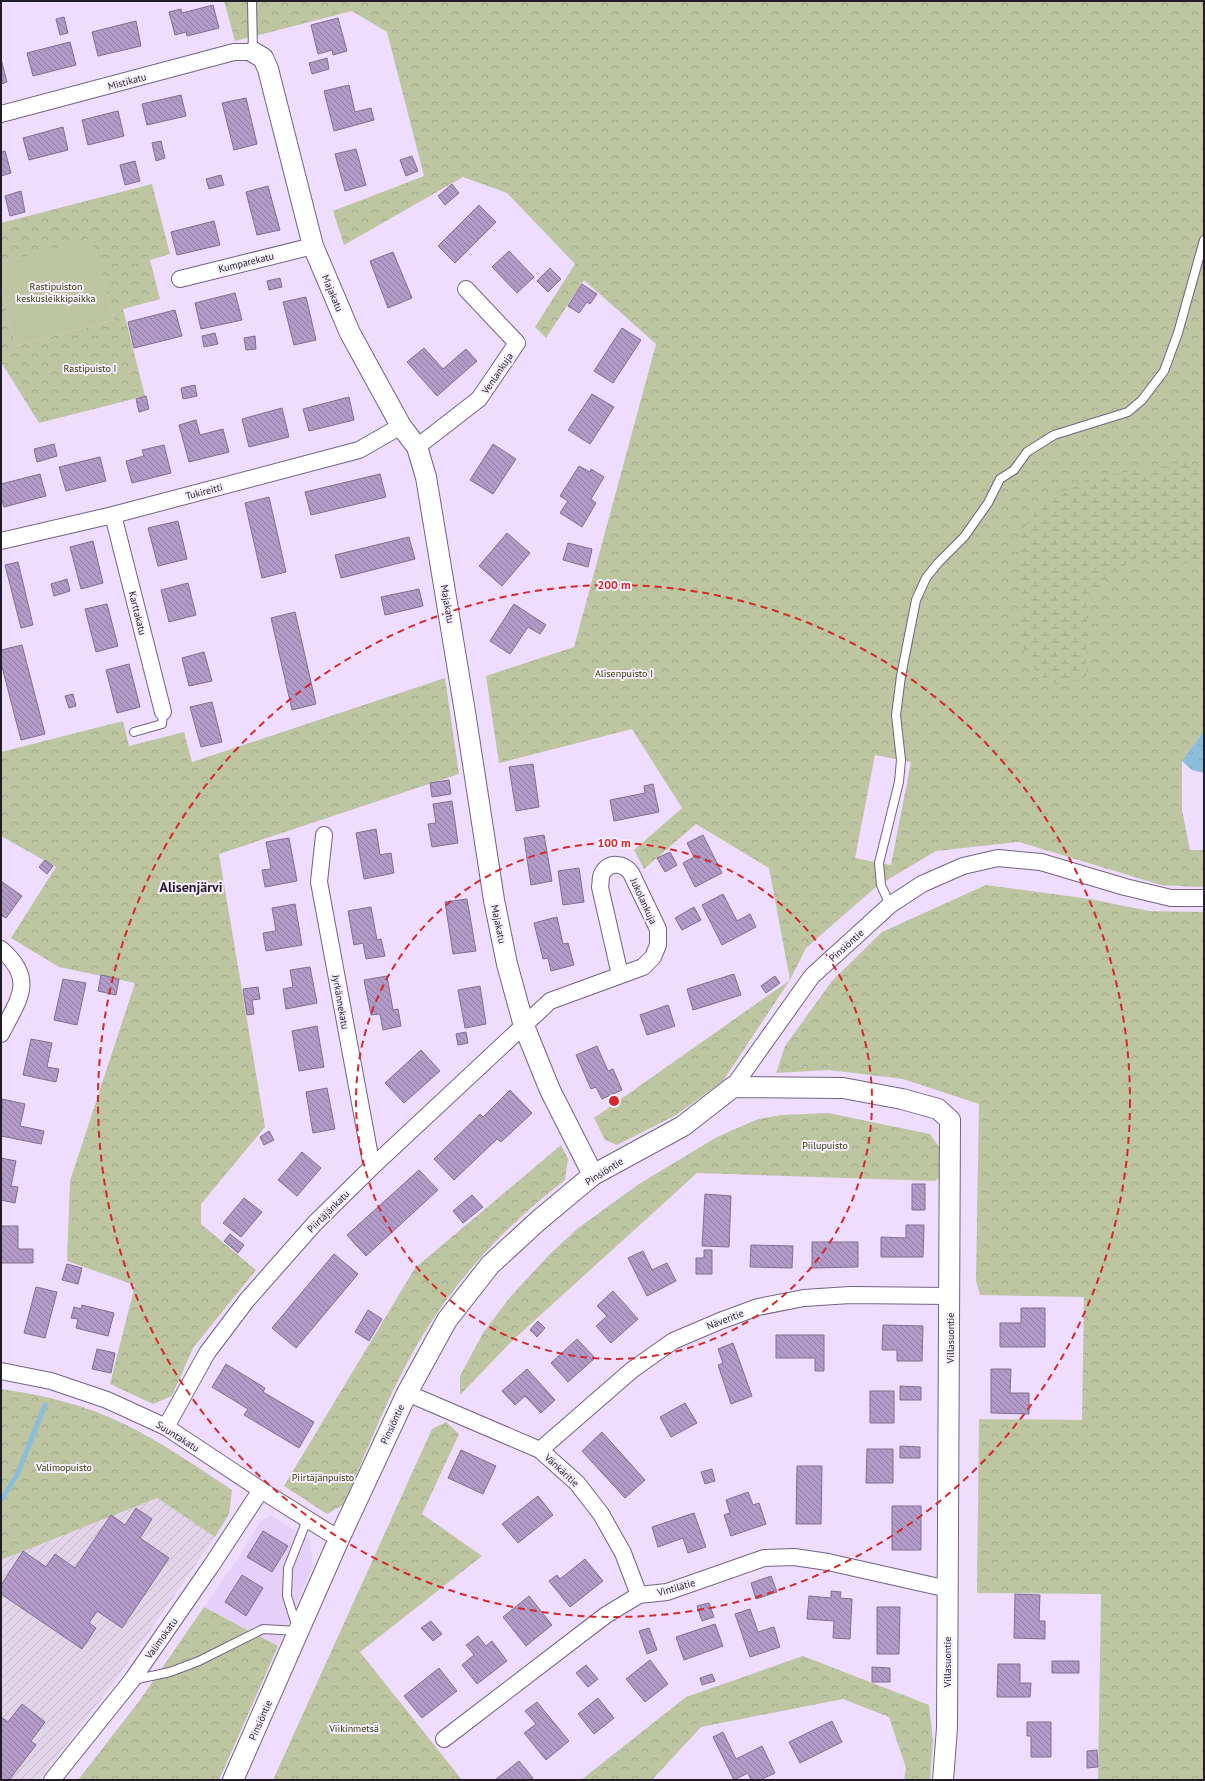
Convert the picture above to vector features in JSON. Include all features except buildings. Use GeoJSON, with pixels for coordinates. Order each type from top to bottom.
{"type":"FeatureCollection","features":[{"type":"Feature","properties":{"kind":"street","name":"Mistikatu"},"geometry":{"type":"LineString","coordinates":[[1,114],[234,52],[253,52]]}},
{"type":"Feature","properties":{"kind":"street","name":"Majakatu"},"geometry":{"type":"LineString","coordinates":[[253,52],[263,58],[268,69],[313,246],[350,333],[401,426],[416,447],[426,477],[465,712],[494,900],[507,964],[524,1026],[550,1090],[593,1175]]}},
{"type":"Feature","properties":{"kind":"street","name":"Kumparekatu"},"geometry":{"type":"LineString","coordinates":[[180,279],[313,246]]}},
{"type":"Feature","properties":{"kind":"street","name":"Venlankuja"},"geometry":{"type":"LineString","coordinates":[[416,447],[479,399],[517,343],[466,289]]}},
{"type":"Feature","properties":{"kind":"street","name":"Tukireitti"},"geometry":{"type":"LineString","coordinates":[[1,542],[113,515],[359,450],[401,426]]}},
{"type":"Feature","properties":{"kind":"street","name":"Karttakatu"},"geometry":{"type":"LineString","coordinates":[[113,515],[163,712]]}},
{"type":"Feature","properties":{"kind":"street","name":"Jyrkännekatu"},"geometry":{"type":"LineString","coordinates":[[324,835],[319,882],[372,1168]]}},
{"type":"Feature","properties":{"kind":"street","name":"Pinsiöntie"},"geometry":{"type":"LineString","coordinates":[[233,1780],[339,1538],[407,1393],[447,1320],[490,1265],[539,1220],[593,1175],[683,1126],[733,1087],[812,976],[890,905],[922,884],[963,866],[998,858],[1041,862],[1125,887],[1171,898],[1204,898]]}},
{"type":"Feature","properties":{"kind":"street","name":"Jukolankuja"},"geometry":{"type":"LineString","coordinates":[[524,1026],[550,1001],[643,967],[653,957],[658,945],[658,929],[632,874],[626,867],[618,865],[607,868],[601,875],[600,887],[620,975]]}},
{"type":"Feature","properties":{"kind":"street"},"geometry":{"type":"LineString","coordinates":[[1,949],[14,962],[21,974],[22,984],[19,998],[1,1034]]}},
{"type":"Feature","properties":{"kind":"street","name":"Piirtäjänkatu"},"geometry":{"type":"LineString","coordinates":[[166,1427],[207,1353],[247,1300],[315,1223],[524,1026]]}},
{"type":"Feature","properties":{"kind":"street","name":"Villasuontie"},"geometry":{"type":"LineString","coordinates":[[733,1087],[843,1088],[902,1099],[938,1109],[950,1120],[947,1728],[943,1780]]}},
{"type":"Feature","properties":{"kind":"street","name":"Näveritie"},"geometry":{"type":"LineString","coordinates":[[540,1450],[632,1370],[673,1341],[720,1320],[758,1307],[804,1298],[850,1295],[950,1296]]}},
{"type":"Feature","properties":{"kind":"street","name":"Suuntakatu"},"geometry":{"type":"LineString","coordinates":[[1,1371],[51,1381],[107,1400],[166,1427],[261,1490],[339,1538]]}},
{"type":"Feature","properties":{"kind":"street","name":"Vänkäritie"},"geometry":{"type":"LineString","coordinates":[[407,1393],[540,1450],[577,1482],[602,1514],[623,1553],[639,1595]]}},
{"type":"Feature","properties":{"kind":"street","name":"Valimokatu"},"geometry":{"type":"LineString","coordinates":[[52,1780],[132,1680],[211,1566],[261,1490]]}},
{"type":"Feature","properties":{"kind":"street","name":"Vintilätie"},"geometry":{"type":"LineString","coordinates":[[444,1739],[606,1615],[639,1595],[667,1592],[764,1558],[794,1557],[828,1562],[948,1589]]}},
{"type":"Feature","properties":{"kind":"lane"},"geometry":{"type":"LineString","coordinates":[[252,1],[253,52]]}},
{"type":"Feature","properties":{"kind":"lane"},"geometry":{"type":"LineString","coordinates":[[890,905],[881,885],[879,863],[899,782],[901,760],[896,715],[902,676],[916,600],[926,578],[938,563],[964,537],[988,503],[1000,479],[1014,470],[1027,452],[1054,435],[1128,412],[1142,400],[1164,371],[1178,333],[1204,240]]}},
{"type":"Feature","properties":{"kind":"lane"},"geometry":{"type":"LineString","coordinates":[[134,732],[162,724],[163,712]]}},
{"type":"Feature","properties":{"kind":"lane"},"geometry":{"type":"LineString","coordinates":[[132,1680],[170,1672],[198,1661],[263,1629],[298,1631],[286,1596],[288,1568],[308,1520]]}},
{"type":"Feature","properties":{"kind":"shaded area"},"geometry":{"type":"Polygon","coordinates":[[[157,1498],[215,1537],[115,1681],[39,1780],[1,1780],[1,1560],[157,1498]]]}},
{"type":"Feature","properties":{"kind":"shaded area"},"geometry":{"type":"Polygon","coordinates":[[[271,1515],[310,1540],[313,1566],[278,1646],[204,1607],[241,1554],[260,1522],[271,1515]]]}},
{"type":"Feature","properties":{"kind":"green space","name":"Alisenpuisto I"},"geometry":{"type":"Polygon","coordinates":[[[224,1],[1204,1],[1204,731],[1182,762],[1182,810],[1190,850],[1204,850],[1204,886],[1161,885],[1019,842],[936,851],[877,886],[806,948],[790,980],[769,868],[696,824],[644,869],[634,850],[682,808],[632,729],[499,763],[486,676],[574,647],[656,344],[584,280],[546,338],[535,327],[575,264],[507,193],[463,177],[344,245],[333,211],[424,176],[387,32],[352,11],[235,41],[224,1]],[[875,755],[855,858],[891,865],[911,762],[875,755]]]}},
{"type":"Feature","properties":{"kind":"green space","name":"Rastipuisto I"},"geometry":{"type":"Polygon","coordinates":[[[152,184],[170,254],[150,260],[160,299],[123,309],[145,396],[39,423],[1,362],[1,288],[16,346],[114,320],[92,239],[1,263],[1,223],[152,184]]]}},
{"type":"Feature","properties":{"kind":"green space","name":"Rastipuiston keskusleikkipaikka"},"geometry":{"type":"Polygon","coordinates":[[[92,238],[114,320],[16,346],[1,288],[1,263],[92,238]]]}},
{"type":"Feature","properties":{"kind":"green space"},"geometry":{"type":"Polygon","coordinates":[[[1185,462],[1204,469],[1204,558],[1191,564],[1140,556],[1107,576],[1087,607],[1086,676],[1062,687],[1038,675],[1022,646],[1020,533],[1040,506],[1088,479],[1185,462]]]}},
{"type":"Feature","properties":{"kind":"green space"},"geometry":{"type":"Polygon","coordinates":[[[445,678],[459,774],[219,854],[265,1127],[201,1204],[201,1224],[256,1270],[193,1348],[172,1396],[153,1404],[110,1384],[135,1285],[67,1261],[70,1181],[135,983],[59,967],[11,938],[56,867],[1,836],[1,752],[123,721],[129,746],[184,732],[192,762],[445,678]]]}},
{"type":"Feature","properties":{"kind":"green space"},"geometry":{"type":"Polygon","coordinates":[[[986,885],[1090,899],[1149,911],[1204,912],[1204,1780],[1098,1780],[1101,1594],[977,1593],[979,1419],[1082,1420],[1084,1297],[980,1295],[976,1281],[979,1104],[903,1079],[829,1070],[776,1073],[785,1046],[832,981],[882,932],[986,885]]]}},
{"type":"Feature","properties":{"kind":"green space"},"geometry":{"type":"Polygon","coordinates":[[[790,980],[723,1081],[676,1115],[617,1145],[605,1140],[594,1118],[790,980]]]}},
{"type":"Feature","properties":{"kind":"green space","name":"Piilupuisto"},"geometry":{"type":"Polygon","coordinates":[[[828,1113],[930,1134],[942,1151],[940,1177],[935,1181],[697,1173],[513,1340],[460,1395],[460,1376],[483,1333],[511,1296],[550,1254],[577,1229],[639,1184],[717,1137],[758,1119],[782,1115],[828,1113]]]}},
{"type":"Feature","properties":{"kind":"green space","name":"Piirtäjänpuisto"},"geometry":{"type":"Polygon","coordinates":[[[561,1145],[568,1159],[565,1180],[507,1230],[472,1268],[440,1308],[402,1372],[343,1505],[327,1514],[284,1486],[415,1268],[561,1145]]]}},
{"type":"Feature","properties":{"kind":"green space","name":"Valimopuisto"},"geometry":{"type":"Polygon","coordinates":[[[1,1389],[33,1394],[80,1406],[110,1417],[166,1447],[232,1490],[229,1514],[215,1537],[157,1498],[1,1560],[1,1389]]]}},
{"type":"Feature","properties":{"kind":"green space","name":"Viikinmetsä"},"geometry":{"type":"Polygon","coordinates":[[[446,1422],[459,1434],[422,1514],[482,1556],[360,1652],[462,1780],[273,1780],[432,1429],[446,1422]]]}},
{"type":"Feature","properties":{"kind":"green space"},"geometry":{"type":"Polygon","coordinates":[[[204,1607],[278,1646],[219,1780],[78,1780],[140,1700],[204,1607]]]}},
{"type":"Feature","properties":{"kind":"green space"},"geometry":{"type":"Polygon","coordinates":[[[803,1656],[929,1705],[933,1740],[930,1780],[904,1780],[906,1768],[889,1717],[843,1699],[701,1727],[652,1780],[581,1780],[686,1697],[803,1656]]]}},
{"type":"Feature","properties":{"kind":"water"},"geometry":{"type":"Polygon","coordinates":[[[1204,731],[1204,773],[1192,770],[1182,761],[1204,731]]]}},
{"type":"Feature","properties":{"kind":"waterway"},"geometry":{"type":"LineString","coordinates":[[1,1500],[17,1475],[45,1405]]}},
{"type":"Feature","properties":{"kind":"district","name":"Alisenjärvi"},"geometry":{"type":"Point","coordinates":[191,887]}}]}
